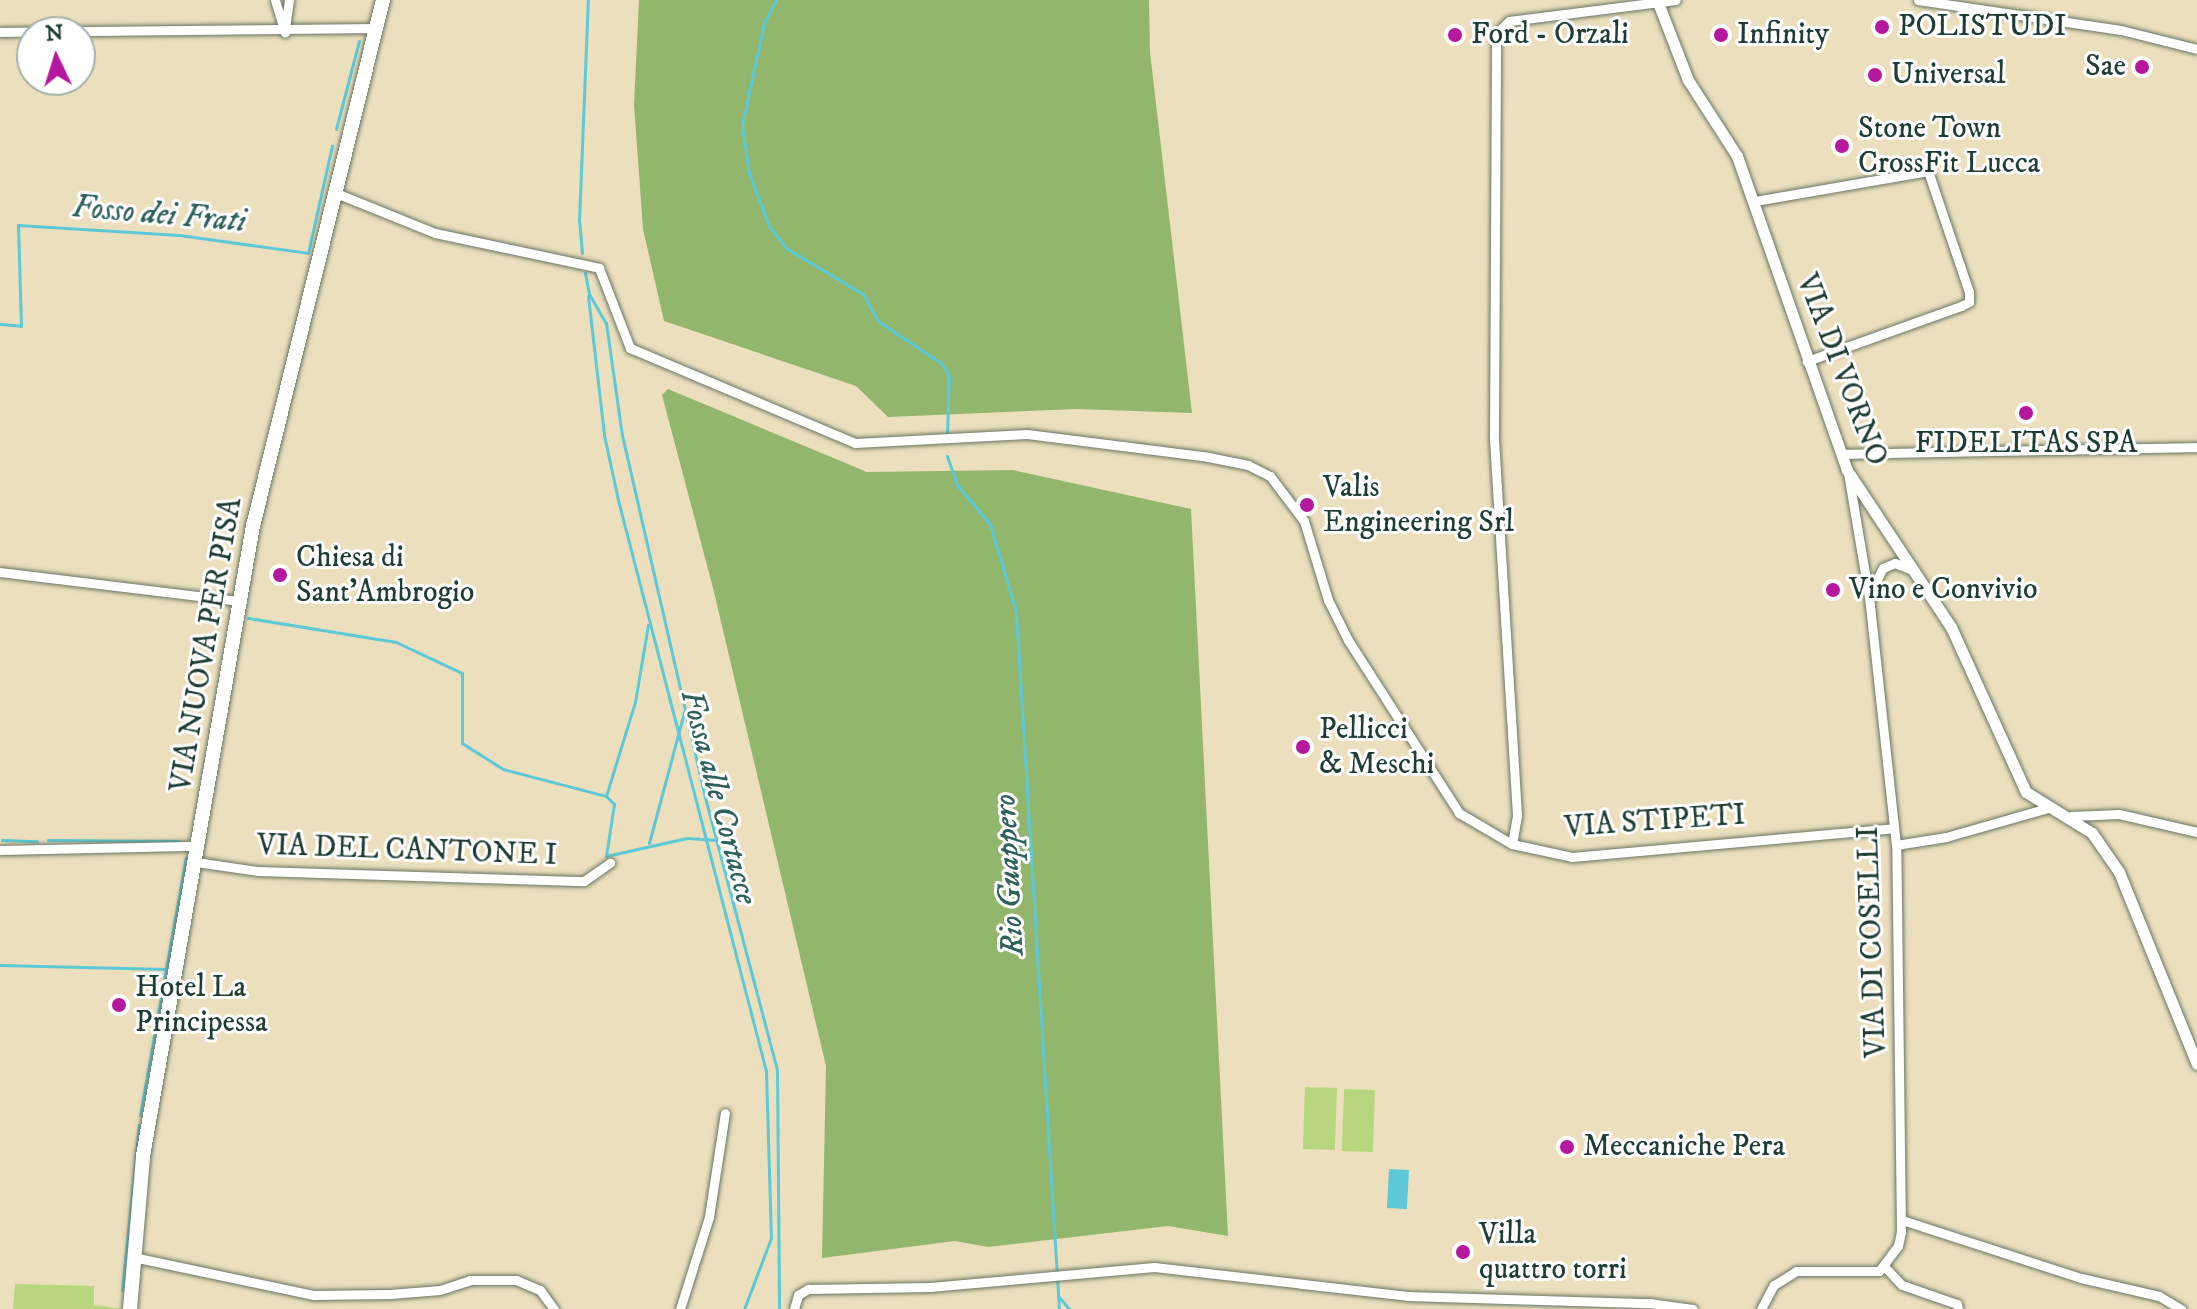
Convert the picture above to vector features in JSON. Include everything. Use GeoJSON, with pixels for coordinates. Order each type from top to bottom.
{"type":"FeatureCollection","features":[{"type":"Feature","properties":{"kind":"main road","name":"VIA NUOVA PER PISA"},"geometry":{"type":"LineString","coordinates":[[130,1309],[143,1156],[259,495],[383,0]]}},
{"type":"Feature","properties":{"kind":"street"},"geometry":{"type":"LineString","coordinates":[[275,0],[285,32]]}},
{"type":"Feature","properties":{"kind":"street"},"geometry":{"type":"LineString","coordinates":[[285,32],[289,0]]}},
{"type":"Feature","properties":{"kind":"street"},"geometry":{"type":"LineString","coordinates":[[1512,844],[1517,815],[1494,437],[1496,34],[1509,21],[1676,0]]}},
{"type":"Feature","properties":{"kind":"street"},"geometry":{"type":"LineString","coordinates":[[1918,0],[2121,30],[2197,49]]}},
{"type":"Feature","properties":{"kind":"street","name":"VIA DI VORNO"},"geometry":{"type":"LineString","coordinates":[[1658,2],[1688,80],[1737,156],[1847,470],[1918,573],[1984,691],[2026,792],[2071,816],[2092,833],[2119,872],[2197,1064]]}},
{"type":"Feature","properties":{"kind":"street"},"geometry":{"type":"LineString","coordinates":[[0,32],[285,32],[374,28]]}},
{"type":"Feature","properties":{"kind":"street"},"geometry":{"type":"LineString","coordinates":[[1755,201],[1928,171],[1969,292],[1969,302],[1961,306],[1807,361]]}},
{"type":"Feature","properties":{"kind":"street","name":"VIA STIPETI"},"geometry":{"type":"LineString","coordinates":[[336,193],[435,233],[599,268],[630,348],[855,443],[1036,435],[1248,465],[1270,476],[1297,508],[1328,600],[1348,640],[1459,813],[1512,844],[1572,857],[1894,828]]}},
{"type":"Feature","properties":{"kind":"street"},"geometry":{"type":"LineString","coordinates":[[1841,454],[2197,447]]}},
{"type":"Feature","properties":{"kind":"street","name":"VIA DI COSELLI"},"geometry":{"type":"LineString","coordinates":[[1847,470],[1869,597],[1896,845],[1902,1220],[1898,1246],[1884,1266]]}},
{"type":"Feature","properties":{"kind":"street"},"geometry":{"type":"LineString","coordinates":[[1869,597],[1883,568],[1895,563],[1918,573]]}},
{"type":"Feature","properties":{"kind":"street"},"geometry":{"type":"LineString","coordinates":[[0,572],[240,601]]}},
{"type":"Feature","properties":{"kind":"street"},"geometry":{"type":"LineString","coordinates":[[1896,845],[1946,837],[2051,807]]}},
{"type":"Feature","properties":{"kind":"street"},"geometry":{"type":"LineString","coordinates":[[2071,816],[2119,814],[2197,832]]}},
{"type":"Feature","properties":{"kind":"street"},"geometry":{"type":"LineString","coordinates":[[0,850],[198,846]]}},
{"type":"Feature","properties":{"kind":"street","name":"VIA DEL CANTONE I"},"geometry":{"type":"LineString","coordinates":[[196,862],[258,871],[584,881],[610,863]]}},
{"type":"Feature","properties":{"kind":"street"},"geometry":{"type":"LineString","coordinates":[[680,1309],[709,1217],[725,1113]]}},
{"type":"Feature","properties":{"kind":"street"},"geometry":{"type":"LineString","coordinates":[[1902,1220],[2081,1278],[2159,1296],[2181,1309]]}},
{"type":"Feature","properties":{"kind":"street"},"geometry":{"type":"LineString","coordinates":[[133,1257],[314,1295],[390,1294],[440,1290],[470,1280],[516,1280],[540,1290],[554,1309]]}},
{"type":"Feature","properties":{"kind":"street"},"geometry":{"type":"LineString","coordinates":[[1761,1309],[1774,1285],[1796,1271],[1872,1274],[1884,1266],[1902,1285],[1958,1307]]}},
{"type":"Feature","properties":{"kind":"street"},"geometry":{"type":"LineString","coordinates":[[794,1309],[798,1295],[808,1289],[930,1287],[1154,1267],[1263,1275],[1359,1291],[1693,1309]]}},
{"type":"Feature","properties":{"kind":"green space"},"geometry":{"type":"Polygon","coordinates":[[[639,0],[1149,0],[1150,52],[1192,413],[1076,409],[888,417],[856,386],[664,321],[643,229],[634,105],[639,0]]]}},
{"type":"Feature","properties":{"kind":"green space"},"geometry":{"type":"Polygon","coordinates":[[[668,389],[867,472],[1013,470],[1191,509],[1228,1236],[1168,1226],[988,1247],[955,1241],[822,1258],[826,1066],[713,588],[662,395],[668,389]]]}},
{"type":"Feature","properties":{"kind":"green space"},"geometry":{"type":"Polygon","coordinates":[[[1305,1087],[1337,1088],[1335,1150],[1303,1149],[1305,1087]]]}},
{"type":"Feature","properties":{"kind":"green space"},"geometry":{"type":"Polygon","coordinates":[[[1344,1089],[1375,1090],[1373,1152],[1342,1151],[1344,1089]]]}},
{"type":"Feature","properties":{"kind":"green space"},"geometry":{"type":"Polygon","coordinates":[[[15,1284],[94,1286],[94,1305],[123,1309],[13,1309],[15,1284]]]}},
{"type":"Feature","properties":{"kind":"water"},"geometry":{"type":"Polygon","coordinates":[[[1389,1169],[1409,1170],[1407,1209],[1387,1208],[1389,1169]]]}},
{"type":"Feature","properties":{"kind":"waterway"},"geometry":{"type":"LineString","coordinates":[[582,253],[579,221],[588,0]]}},
{"type":"Feature","properties":{"kind":"waterway","name":"Rio Guappero"},"geometry":{"type":"LineString","coordinates":[[776,0],[764,23],[742,126],[749,173],[769,226],[786,248],[863,294],[878,321],[941,363],[949,376],[947,433]]}},
{"type":"Feature","properties":{"kind":"waterway","name":"Fosso dei Frati"},"geometry":{"type":"LineString","coordinates":[[336,129],[359,41]]}},
{"type":"Feature","properties":{"kind":"waterway","name":"Fosso dei Frati"},"geometry":{"type":"LineString","coordinates":[[0,324],[21,326],[18,225],[179,235],[308,253],[332,146]]}},
{"type":"Feature","properties":{"kind":"waterway"},"geometry":{"type":"LineString","coordinates":[[585,273],[589,294],[606,323],[622,435],[706,801],[777,1070],[779,1309]]}},
{"type":"Feature","properties":{"kind":"waterway","name":"Fossa alle Cortacce"},"geometry":{"type":"LineString","coordinates":[[588,296],[604,435],[618,500],[766,1071],[771,1238],[744,1309]]}},
{"type":"Feature","properties":{"kind":"waterway","name":"Rio Guappero"},"geometry":{"type":"LineString","coordinates":[[947,456],[957,485],[990,524],[1016,612],[1059,1309]]}},
{"type":"Feature","properties":{"kind":"waterway"},"geometry":{"type":"LineString","coordinates":[[248,618],[396,642],[462,673],[462,743],[503,769],[606,796],[614,804],[606,856],[687,838],[717,840]]}},
{"type":"Feature","properties":{"kind":"waterway"},"geometry":{"type":"LineString","coordinates":[[606,796],[635,702],[648,625]]}},
{"type":"Feature","properties":{"kind":"waterway"},"geometry":{"type":"LineString","coordinates":[[649,843],[684,712]]}},
{"type":"Feature","properties":{"kind":"waterway"},"geometry":{"type":"LineString","coordinates":[[2,840],[37,841]]}},
{"type":"Feature","properties":{"kind":"waterway"},"geometry":{"type":"LineString","coordinates":[[48,840],[179,841]]}},
{"type":"Feature","properties":{"kind":"waterway"},"geometry":{"type":"LineString","coordinates":[[140,1115],[186,858]]}},
{"type":"Feature","properties":{"kind":"waterway"},"geometry":{"type":"LineString","coordinates":[[0,965],[166,969]]}},
{"type":"Feature","properties":{"kind":"waterway"},"geometry":{"type":"LineString","coordinates":[[122,1290],[139,1125]]}},
{"type":"Feature","properties":{"kind":"waterway"},"geometry":{"type":"LineString","coordinates":[[1059,1297],[1069,1309]]}},
{"type":"Feature","properties":{"kind":"place","name":"POLISTUDI"},"geometry":{"type":"Point","coordinates":[1882,27]}},
{"type":"Feature","properties":{"kind":"place","name":"Ford - Orzali"},"geometry":{"type":"Point","coordinates":[1455,35]}},
{"type":"Feature","properties":{"kind":"place","name":"Infinity"},"geometry":{"type":"Point","coordinates":[1721,35]}},
{"type":"Feature","properties":{"kind":"place","name":"Sae"},"geometry":{"type":"Point","coordinates":[2142,67]}},
{"type":"Feature","properties":{"kind":"place","name":"Universal"},"geometry":{"type":"Point","coordinates":[1875,75]}},
{"type":"Feature","properties":{"kind":"place","name":"Stone Town CrossFit Lucca"},"geometry":{"type":"Point","coordinates":[1842,146]}},
{"type":"Feature","properties":{"kind":"place","name":"FIDELITAS SPA"},"geometry":{"type":"Point","coordinates":[2026,413]}},
{"type":"Feature","properties":{"kind":"place","name":"Valis Engineering Srl"},"geometry":{"type":"Point","coordinates":[1307,505]}},
{"type":"Feature","properties":{"kind":"place","name":"Chiesa di Sant'Ambrogio"},"geometry":{"type":"Point","coordinates":[280,575]}},
{"type":"Feature","properties":{"kind":"place","name":"Vino e Convivio"},"geometry":{"type":"Point","coordinates":[1833,590]}},
{"type":"Feature","properties":{"kind":"place","name":"Pellicci & Meschi"},"geometry":{"type":"Point","coordinates":[1303,747]}},
{"type":"Feature","properties":{"kind":"place","name":"Hotel La Principessa"},"geometry":{"type":"Point","coordinates":[119,1005]}},
{"type":"Feature","properties":{"kind":"place","name":"Meccaniche Pera"},"geometry":{"type":"Point","coordinates":[1567,1147]}},
{"type":"Feature","properties":{"kind":"place","name":"Villa quattro torri"},"geometry":{"type":"Point","coordinates":[1463,1252]}}]}
